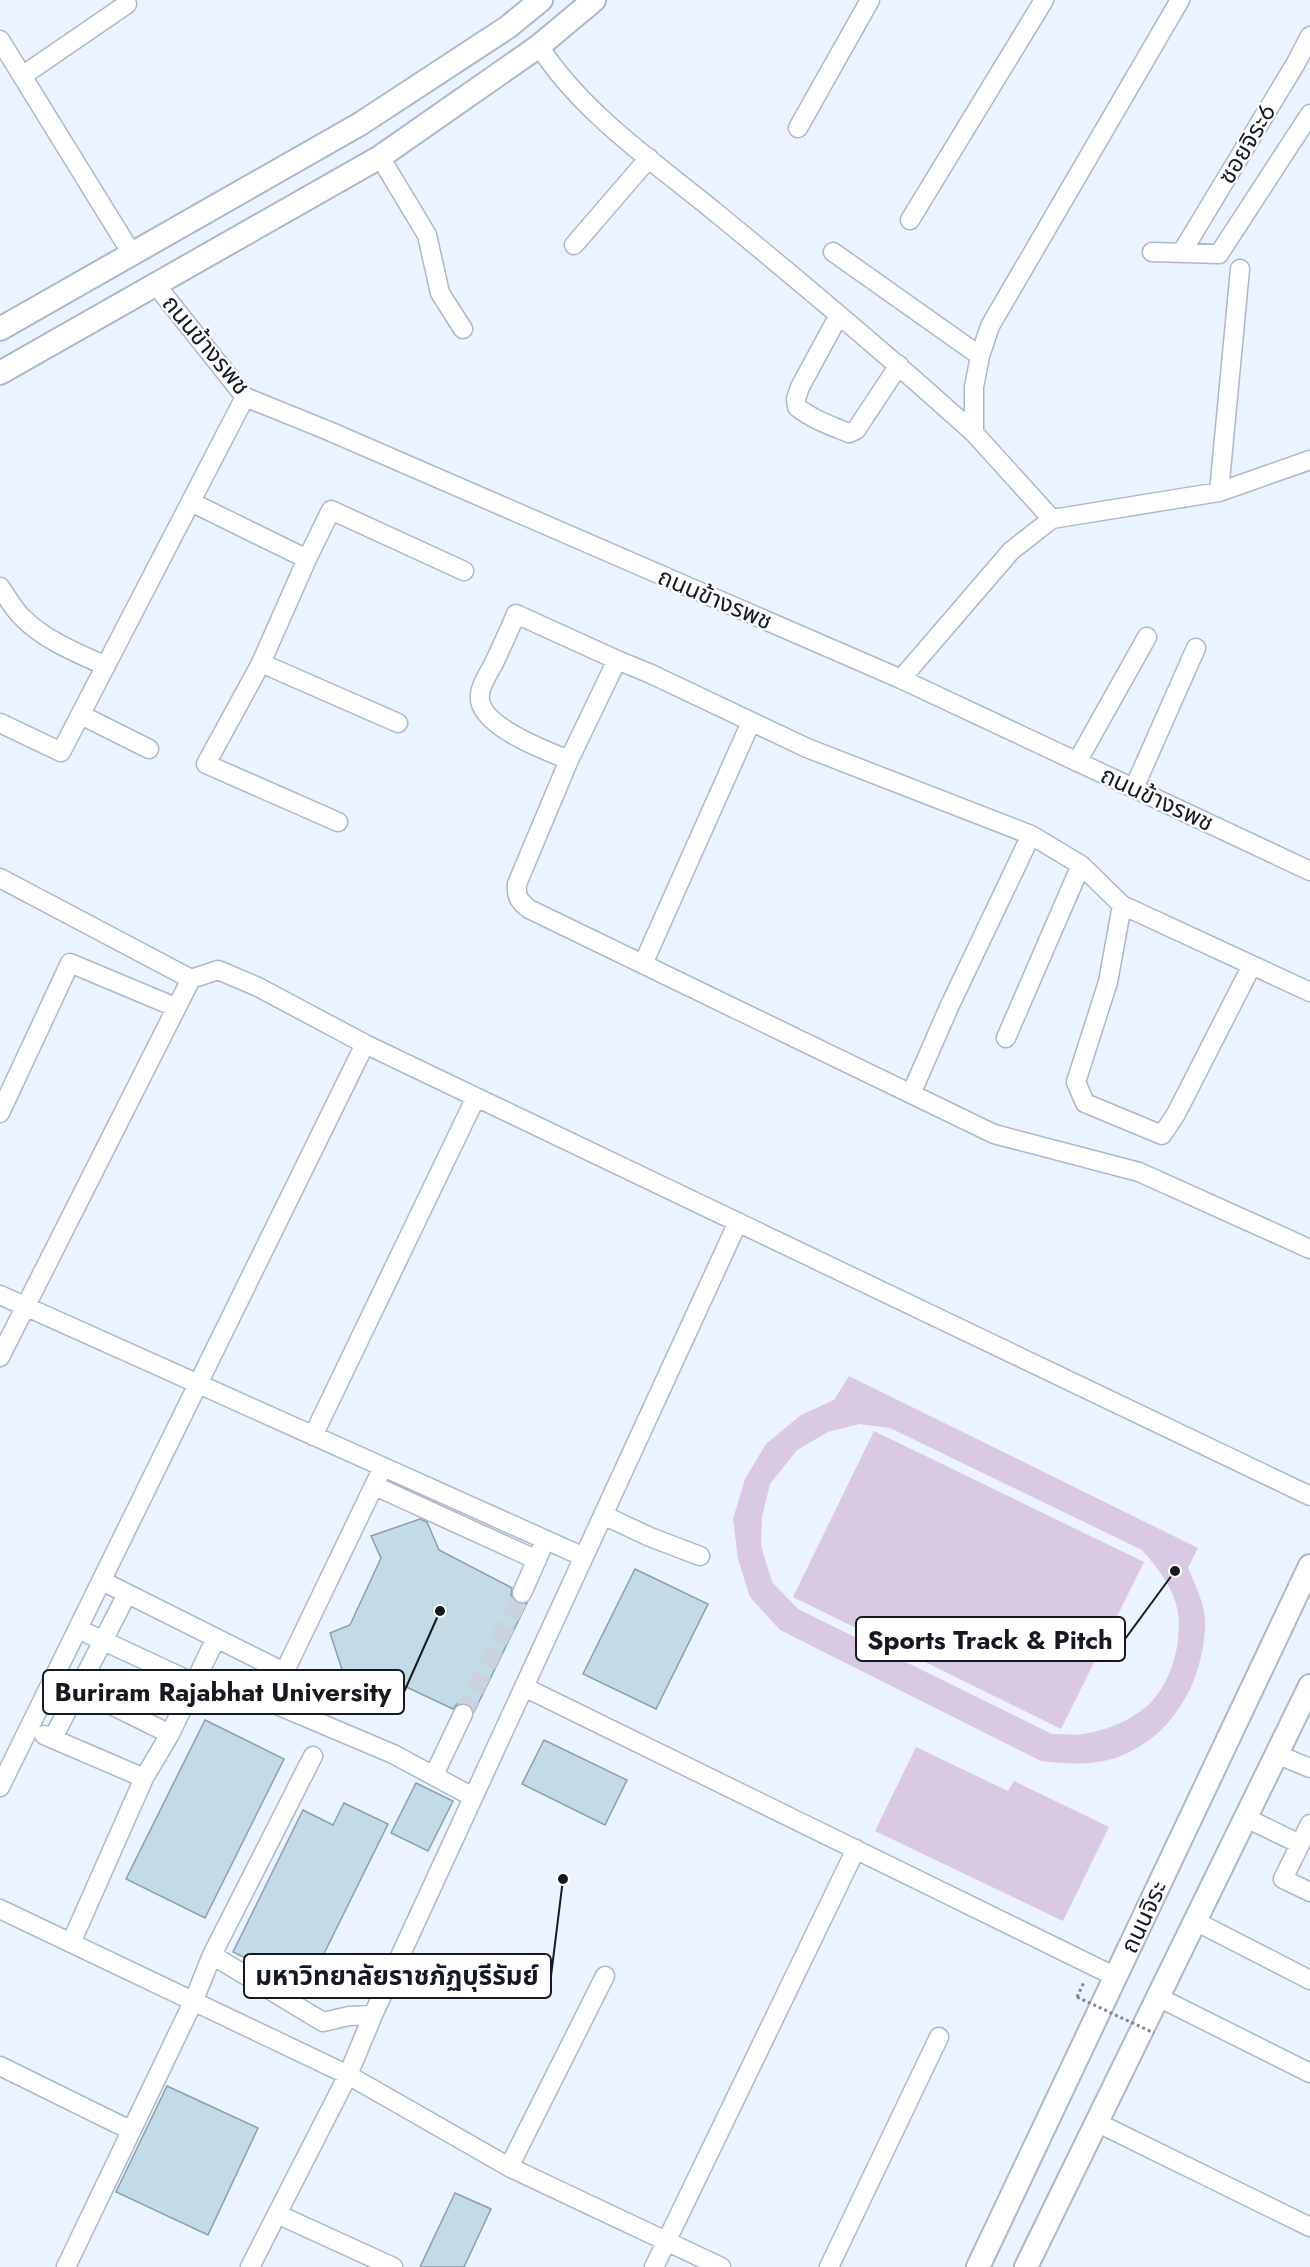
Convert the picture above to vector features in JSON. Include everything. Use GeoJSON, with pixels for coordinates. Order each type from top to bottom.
{"type":"FeatureCollection","features":[{"type":"Feature","properties":{"kind":"main road"},"geometry":{"type":"LineString","coordinates":[[0,329],[360,124],[508,27],[541,0]]}},
{"type":"Feature","properties":{"kind":"main road"},"geometry":{"type":"LineString","coordinates":[[0,373],[380,157],[539,46],[594,0]]}},
{"type":"Feature","properties":{"kind":"main road"},"geometry":{"type":"LineString","coordinates":[[132,254],[156,285]]}},
{"type":"Feature","properties":{"kind":"main road","name":"ถนนจิระ"},"geometry":{"type":"LineString","coordinates":[[978,2267],[1310,1566]]}},
{"type":"Feature","properties":{"kind":"main road","name":"ถนนจิระ"},"geometry":{"type":"LineString","coordinates":[[1026,2267],[1310,1686]]}},
{"type":"Feature","properties":{"kind":"street"},"geometry":{"type":"LineString","coordinates":[[798,128],[870,0]]}},
{"type":"Feature","properties":{"kind":"street"},"geometry":{"type":"LineString","coordinates":[[910,220],[1044,0]]}},
{"type":"Feature","properties":{"kind":"street"},"geometry":{"type":"LineString","coordinates":[[974,433],[974,387],[980,356],[990,326],[1175,2]]}},
{"type":"Feature","properties":{"kind":"street"},"geometry":{"type":"LineString","coordinates":[[22,76],[126,4]]}},
{"type":"Feature","properties":{"kind":"street","name":"ซอยจิระ6"},"geometry":{"type":"LineString","coordinates":[[1182,252],[1310,36]]}},
{"type":"Feature","properties":{"kind":"street"},"geometry":{"type":"LineString","coordinates":[[0,40],[132,254]]}},
{"type":"Feature","properties":{"kind":"street"},"geometry":{"type":"LineString","coordinates":[[539,46],[564,82],[619,134],[899,365],[974,433],[1052,519]]}},
{"type":"Feature","properties":{"kind":"street"},"geometry":{"type":"LineString","coordinates":[[1152,252],[1219,254],[1310,114]]}},
{"type":"Feature","properties":{"kind":"street"},"geometry":{"type":"LineString","coordinates":[[380,157],[427,235],[440,293],[463,328]]}},
{"type":"Feature","properties":{"kind":"street"},"geometry":{"type":"LineString","coordinates":[[574,245],[649,158]]}},
{"type":"Feature","properties":{"kind":"street"},"geometry":{"type":"LineString","coordinates":[[833,252],[980,356]]}},
{"type":"Feature","properties":{"kind":"street"},"geometry":{"type":"LineString","coordinates":[[1219,492],[1240,269]]}},
{"type":"Feature","properties":{"kind":"street","name":"ถนนข้างรพช"},"geometry":{"type":"LineString","coordinates":[[156,285],[246,397],[901,679],[1310,871]]}},
{"type":"Feature","properties":{"kind":"street"},"geometry":{"type":"LineString","coordinates":[[839,315],[800,387],[796,399],[797,407],[806,414],[849,433],[856,430],[899,365]]}},
{"type":"Feature","properties":{"kind":"street"},"geometry":{"type":"LineString","coordinates":[[0,723],[61,752],[246,397]]}},
{"type":"Feature","properties":{"kind":"street"},"geometry":{"type":"LineString","coordinates":[[901,679],[1011,551],[1052,519],[1219,492],[1310,460]]}},
{"type":"Feature","properties":{"kind":"street"},"geometry":{"type":"LineString","coordinates":[[191,502],[307,559]]}},
{"type":"Feature","properties":{"kind":"street"},"geometry":{"type":"LineString","coordinates":[[338,822],[206,764],[261,663],[331,510],[464,571]]}},
{"type":"Feature","properties":{"kind":"street"},"geometry":{"type":"LineString","coordinates":[[0,586],[21,617],[63,646],[106,666]]}},
{"type":"Feature","properties":{"kind":"street"},"geometry":{"type":"LineString","coordinates":[[569,760],[511,733],[494,722],[480,705],[479,695],[516,614],[651,674],[807,748],[1031,835],[1081,866],[1122,905],[1310,992]]}},
{"type":"Feature","properties":{"kind":"street"},"geometry":{"type":"LineString","coordinates":[[1077,762],[1147,637]]}},
{"type":"Feature","properties":{"kind":"street"},"geometry":{"type":"LineString","coordinates":[[1134,788],[1196,648]]}},
{"type":"Feature","properties":{"kind":"street"},"geometry":{"type":"LineString","coordinates":[[617,660],[569,760],[517,884],[516,894],[519,902],[529,909],[994,1134],[1139,1172],[1310,1249]]}},
{"type":"Feature","properties":{"kind":"street"},"geometry":{"type":"LineString","coordinates":[[261,663],[398,723]]}},
{"type":"Feature","properties":{"kind":"street"},"geometry":{"type":"LineString","coordinates":[[81,715],[148,749]]}},
{"type":"Feature","properties":{"kind":"street"},"geometry":{"type":"LineString","coordinates":[[643,964],[751,722]]}},
{"type":"Feature","properties":{"kind":"street"},"geometry":{"type":"LineString","coordinates":[[911,1094],[950,1005],[1031,835]]}},
{"type":"Feature","properties":{"kind":"street"},"geometry":{"type":"LineString","coordinates":[[1006,1038],[1081,866]]}},
{"type":"Feature","properties":{"kind":"street"},"geometry":{"type":"LineString","coordinates":[[0,878],[191,979]]}},
{"type":"Feature","properties":{"kind":"street"},"geometry":{"type":"LineString","coordinates":[[1122,905],[1108,982],[1076,1082],[1085,1102],[1162,1135],[1176,1114],[1252,965]]}},
{"type":"Feature","properties":{"kind":"street"},"geometry":{"type":"LineString","coordinates":[[0,1113],[70,963],[175,1007]]}},
{"type":"Feature","properties":{"kind":"street"},"geometry":{"type":"LineString","coordinates":[[0,1357],[175,1007],[191,979],[218,970],[258,987],[365,1044],[1310,1496]]}},
{"type":"Feature","properties":{"kind":"street"},"geometry":{"type":"LineString","coordinates":[[0,1787],[365,1044]]}},
{"type":"Feature","properties":{"kind":"street"},"geometry":{"type":"LineString","coordinates":[[313,1436],[476,1097]]}},
{"type":"Feature","properties":{"kind":"street"},"geometry":{"type":"LineString","coordinates":[[250,2267],[348,2075],[373,2015],[738,1222]]}},
{"type":"Feature","properties":{"kind":"street"},"geometry":{"type":"LineString","coordinates":[[0,1294],[584,1557]]}},
{"type":"Feature","properties":{"kind":"street"},"geometry":{"type":"LineString","coordinates":[[383,1467],[270,1702],[393,1754],[473,1797]]}},
{"type":"Feature","properties":{"kind":"street"},"geometry":{"type":"LineString","coordinates":[[375,1486],[537,1560]]}},
{"type":"Feature","properties":{"kind":"street"},"geometry":{"type":"LineString","coordinates":[[603,1515],[650,1537],[700,1556]]}},
{"type":"Feature","properties":{"kind":"street"},"geometry":{"type":"LineString","coordinates":[[522,1593],[545,1540]]}},
{"type":"Feature","properties":{"kind":"street"},"geometry":{"type":"LineString","coordinates":[[102,1581],[284,1672]]}},
{"type":"Feature","properties":{"kind":"street"},"geometry":{"type":"LineString","coordinates":[[53,1738],[128,1594]]}},
{"type":"Feature","properties":{"kind":"street"},"geometry":{"type":"LineString","coordinates":[[78,1629],[194,1683]]}},
{"type":"Feature","properties":{"kind":"street"},"geometry":{"type":"LineString","coordinates":[[71,1943],[144,1778],[170,1734],[216,1638]]}},
{"type":"Feature","properties":{"kind":"street"},"geometry":{"type":"LineString","coordinates":[[54,1676],[170,1734]]}},
{"type":"Feature","properties":{"kind":"street"},"geometry":{"type":"LineString","coordinates":[[524,1687],[1116,1977]]}},
{"type":"Feature","properties":{"kind":"street"},"geometry":{"type":"LineString","coordinates":[[434,1775],[464,1714]]}},
{"type":"Feature","properties":{"kind":"street"},"geometry":{"type":"LineString","coordinates":[[28,1728],[144,1778]]}},
{"type":"Feature","properties":{"kind":"street"},"geometry":{"type":"LineString","coordinates":[[1276,1754],[1310,1768]]}},
{"type":"Feature","properties":{"kind":"street"},"geometry":{"type":"LineString","coordinates":[[66,2267],[194,2000],[212,1955],[313,1756]]}},
{"type":"Feature","properties":{"kind":"street"},"geometry":{"type":"LineString","coordinates":[[1246,1818],[1300,1844]]}},
{"type":"Feature","properties":{"kind":"street"},"geometry":{"type":"LineString","coordinates":[[1310,1824],[1283,1879],[1310,1892]]}},
{"type":"Feature","properties":{"kind":"street"},"geometry":{"type":"LineString","coordinates":[[654,2267],[856,1849]]}},
{"type":"Feature","properties":{"kind":"street"},"geometry":{"type":"LineString","coordinates":[[0,1909],[348,2075],[508,2167],[721,2267]]}},
{"type":"Feature","properties":{"kind":"street"},"geometry":{"type":"LineString","coordinates":[[1195,1922],[1310,1980]]}},
{"type":"Feature","properties":{"kind":"street"},"geometry":{"type":"LineString","coordinates":[[212,1955],[323,2022],[349,2016],[373,2015]]}},
{"type":"Feature","properties":{"kind":"street"},"geometry":{"type":"LineString","coordinates":[[508,2167],[605,1976]]}},
{"type":"Feature","properties":{"kind":"street"},"geometry":{"type":"LineString","coordinates":[[1158,1997],[1310,2073]]}},
{"type":"Feature","properties":{"kind":"street"},"geometry":{"type":"LineString","coordinates":[[829,2267],[939,2037]]}},
{"type":"Feature","properties":{"kind":"street"},"geometry":{"type":"LineString","coordinates":[[0,2066],[130,2130]]}},
{"type":"Feature","properties":{"kind":"street"},"geometry":{"type":"LineString","coordinates":[[1096,2122],[1310,2227]]}},
{"type":"Feature","properties":{"kind":"street"},"geometry":{"type":"LineString","coordinates":[[277,2214],[393,2267]]}},
{"type":"Feature","properties":{"kind":"path"},"geometry":{"type":"LineString","coordinates":[[1077,1997],[1154,2033]]}},
{"type":"Feature","properties":{"kind":"shaded area"},"geometry":{"type":"Polygon","coordinates":[[[849,1376],[1198,1548],[1188,1568],[1204,1613],[1203,1650],[1190,1689],[1168,1723],[1154,1737],[1137,1748],[1109,1760],[1080,1763],[1041,1761],[780,1630],[750,1597],[738,1559],[733,1519],[745,1479],[766,1444],[801,1415],[834,1400],[849,1376]],[[859,1424],[828,1432],[797,1450],[770,1484],[762,1517],[761,1546],[772,1582],[798,1609],[1052,1734],[1080,1734],[1104,1729],[1127,1720],[1147,1706],[1156,1697],[1170,1672],[1179,1630],[1173,1596],[1166,1582],[1142,1550],[890,1428],[859,1424]]]}},
{"type":"Feature","properties":{"kind":"shaded area"},"geometry":{"type":"Polygon","coordinates":[[[874,1431],[1144,1562],[1061,1729],[793,1597],[874,1431]]]}},
{"type":"Feature","properties":{"kind":"shaded area"},"geometry":{"type":"Polygon","coordinates":[[[916,1747],[1008,1791],[1014,1781],[1109,1827],[1063,1921],[875,1831],[916,1747]]]}},
{"type":"Feature","properties":{"kind":"building"},"geometry":{"type":"Polygon","coordinates":[[[420,1519],[427,1522],[439,1550],[512,1588],[511,1595],[517,1603],[527,1603],[474,1712],[467,1704],[457,1704],[453,1709],[381,1675],[348,1688],[330,1633],[350,1625],[381,1558],[371,1536],[420,1519]]]}},
{"type":"Feature","properties":{"kind":"building"},"geometry":{"type":"Polygon","coordinates":[[[635,1569],[708,1604],[656,1709],[583,1674],[635,1569]]]}},
{"type":"Feature","properties":{"kind":"building"},"geometry":{"type":"Polygon","coordinates":[[[205,1720],[284,1759],[205,1918],[126,1879],[205,1720]]]}},
{"type":"Feature","properties":{"kind":"building"},"geometry":{"type":"Polygon","coordinates":[[[544,1740],[627,1780],[605,1825],[522,1784],[544,1740]]]}},
{"type":"Feature","properties":{"kind":"building"},"geometry":{"type":"Polygon","coordinates":[[[416,1783],[453,1801],[428,1851],[391,1833],[416,1783]]]}},
{"type":"Feature","properties":{"kind":"building"},"geometry":{"type":"Polygon","coordinates":[[[344,1803],[388,1824],[307,1988],[233,1952],[303,1810],[333,1825],[344,1803]]]}},
{"type":"Feature","properties":{"kind":"building"},"geometry":{"type":"Polygon","coordinates":[[[167,2086],[258,2128],[208,2235],[116,2192],[167,2086]]]}},
{"type":"Feature","properties":{"kind":"building"},"geometry":{"type":"Polygon","coordinates":[[[455,2193],[491,2209],[464,2267],[420,2267],[455,2193]]]}},
{"type":"Feature","properties":{"kind":"tunnel"},"geometry":{"type":"LineString","coordinates":[[463,1714],[522,1593]]}},
{"type":"Feature","properties":{"kind":"place","name":"Sports Track & Pitch"},"geometry":{"type":"Point","coordinates":[1175,1571]}},
{"type":"Feature","properties":{"kind":"place","name":"Buriram Rajabhat University"},"geometry":{"type":"Point","coordinates":[440,1611]}},
{"type":"Feature","properties":{"kind":"place","name":"มหาวิทยาลัยราชภัฏบุรีรัมย์"},"geometry":{"type":"Point","coordinates":[563,1879]}}]}
